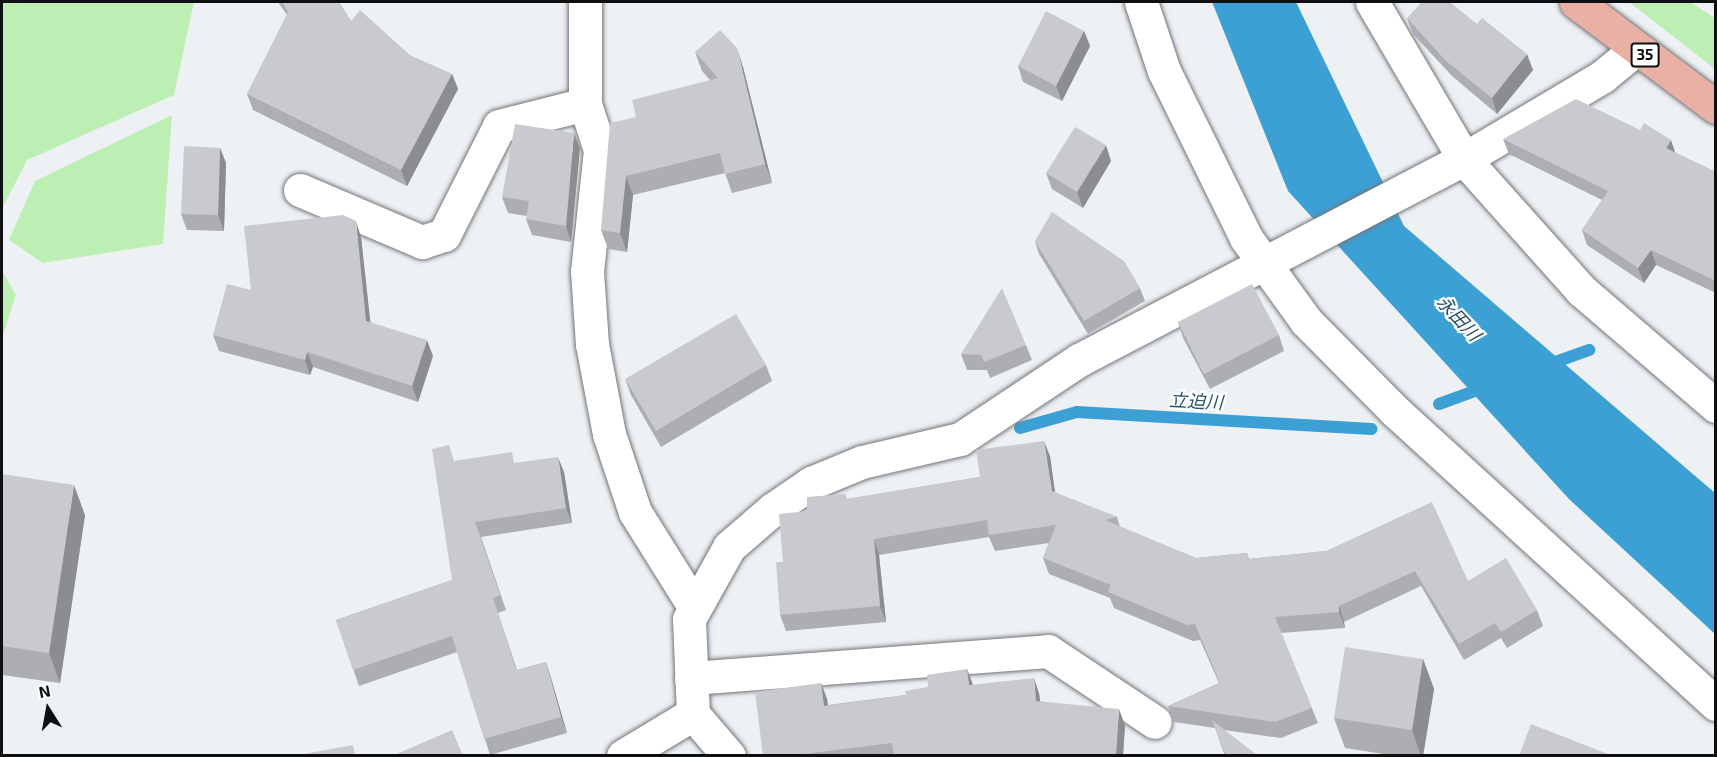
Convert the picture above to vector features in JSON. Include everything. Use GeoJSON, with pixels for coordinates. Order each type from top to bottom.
{"type":"FeatureCollection","features":[{"type":"Feature","properties":{"kind":"main road","name":"35"},"geometry":{"type":"LineString","coordinates":[[1576,2],[1716,108]]}},
{"type":"Feature","properties":{"kind":"street"},"geometry":{"type":"LineString","coordinates":[[585,2],[585,104],[600,150],[587,271],[592,344],[609,434],[635,512],[695,608]]}},
{"type":"Feature","properties":{"kind":"street"},"geometry":{"type":"LineString","coordinates":[[1141,2],[1164,71],[1246,238],[1306,321],[1395,411],[1716,704]]}},
{"type":"Feature","properties":{"kind":"street"},"geometry":{"type":"LineString","coordinates":[[1372,2],[1464,159],[1581,290],[1716,406]]}},
{"type":"Feature","properties":{"kind":"street"},"geometry":{"type":"LineString","coordinates":[[729,756],[693,714],[689,619],[729,547],[773,509],[811,483],[862,462],[960,439],[1079,360],[1464,159],[1603,76],[1636,49]]}},
{"type":"Feature","properties":{"kind":"street"},"geometry":{"type":"LineString","coordinates":[[300,190],[423,242],[444,235],[499,126],[585,104]]}},
{"type":"Feature","properties":{"kind":"street"},"geometry":{"type":"LineString","coordinates":[[691,678],[1048,651],[1155,722]]}},
{"type":"Feature","properties":{"kind":"street"},"geometry":{"type":"LineString","coordinates":[[623,756],[693,714]]}},
{"type":"Feature","properties":{"kind":"green space"},"geometry":{"type":"Polygon","coordinates":[[[2,2],[194,2],[174,95],[27,160],[2,209],[2,2]]]}},
{"type":"Feature","properties":{"kind":"green space"},"geometry":{"type":"Polygon","coordinates":[[[1629,2],[1690,2],[1715,18],[1715,69],[1629,2]]]}},
{"type":"Feature","properties":{"kind":"green space"},"geometry":{"type":"Polygon","coordinates":[[[172,115],[163,244],[43,263],[9,240],[35,181],[172,115]]]}},
{"type":"Feature","properties":{"kind":"green space"},"geometry":{"type":"Polygon","coordinates":[[[2,271],[16,295],[2,338],[2,271]]]}},
{"type":"Feature","properties":{"kind":"water","name":"永田川"},"geometry":{"type":"Polygon","coordinates":[[[1212,2],[1296,2],[1404,226],[1715,493],[1715,634],[1569,499],[1288,191],[1212,2]]]}},
{"type":"Feature","properties":{"kind":"building"},"geometry":{"type":"Polygon","coordinates":[[[282,2],[339,2],[351,21],[360,10],[411,56],[452,74],[401,170],[247,94],[288,12],[282,2]]]}},
{"type":"Feature","properties":{"kind":"building"},"geometry":{"type":"Polygon","coordinates":[[[1422,2],[1450,2],[1477,24],[1482,18],[1527,54],[1492,98],[1446,61],[1407,18],[1422,2]]]}},
{"type":"Feature","properties":{"kind":"building"},"geometry":{"type":"Polygon","coordinates":[[[1046,11],[1084,31],[1056,86],[1018,66],[1046,11]]]}},
{"type":"Feature","properties":{"kind":"building"},"geometry":{"type":"Polygon","coordinates":[[[720,30],[737,48],[765,164],[725,174],[720,153],[626,176],[620,233],[601,230],[610,123],[636,117],[632,100],[718,78],[695,52],[720,30]]]}},
{"type":"Feature","properties":{"kind":"building"},"geometry":{"type":"Polygon","coordinates":[[[1576,99],[1640,130],[1644,123],[1671,140],[1666,148],[1716,172],[1716,281],[1651,250],[1638,268],[1582,230],[1608,191],[1503,139],[1576,99]]]}},
{"type":"Feature","properties":{"kind":"building"},"geometry":{"type":"Polygon","coordinates":[[[515,124],[574,133],[566,226],[526,219],[529,201],[502,197],[515,124]]]}},
{"type":"Feature","properties":{"kind":"building"},"geometry":{"type":"Polygon","coordinates":[[[1075,127],[1106,145],[1077,192],[1046,173],[1075,127]]]}},
{"type":"Feature","properties":{"kind":"building"},"geometry":{"type":"Polygon","coordinates":[[[184,146],[220,148],[218,215],[181,214],[184,146]]]}},
{"type":"Feature","properties":{"kind":"building"},"geometry":{"type":"Polygon","coordinates":[[[1052,212],[1124,261],[1140,288],[1084,321],[1035,241],[1052,212]]]}},
{"type":"Feature","properties":{"kind":"building"},"geometry":{"type":"Polygon","coordinates":[[[343,215],[356,221],[366,321],[427,340],[412,386],[307,352],[305,360],[213,335],[227,284],[251,290],[244,226],[343,215]]]}},
{"type":"Feature","properties":{"kind":"building"},"geometry":{"type":"Polygon","coordinates":[[[1252,284],[1279,335],[1204,374],[1178,322],[1252,284]]]}},
{"type":"Feature","properties":{"kind":"building"},"geometry":{"type":"Polygon","coordinates":[[[1002,288],[1026,345],[984,362],[981,355],[961,354],[1002,288]]]}},
{"type":"Feature","properties":{"kind":"building"},"geometry":{"type":"Polygon","coordinates":[[[736,314],[766,365],[656,431],[625,379],[736,314]]]}},
{"type":"Feature","properties":{"kind":"building"},"geometry":{"type":"Polygon","coordinates":[[[1044,441],[1052,491],[1117,517],[1105,520],[1196,558],[1247,553],[1248,559],[1326,551],[1432,502],[1468,581],[1506,558],[1537,610],[1501,632],[1495,623],[1459,644],[1415,571],[1339,606],[1339,612],[1275,617],[1312,708],[1275,722],[1168,706],[1220,683],[1195,624],[1187,625],[1108,592],[1111,585],[1043,558],[1056,525],[989,535],[987,520],[874,539],[880,606],[780,615],[776,562],[783,562],[779,514],[807,511],[807,497],[845,494],[846,499],[980,477],[976,450],[1044,441]]]}},
{"type":"Feature","properties":{"kind":"building"},"geometry":{"type":"Polygon","coordinates":[[[449,445],[454,461],[512,452],[514,463],[558,457],[566,508],[475,522],[500,595],[493,598],[516,670],[546,662],[561,717],[484,739],[452,636],[353,670],[336,620],[452,580],[432,449],[449,445]]]}},
{"type":"Feature","properties":{"kind":"building"},"geometry":{"type":"Polygon","coordinates":[[[2,474],[74,485],[49,653],[2,646],[2,474]]]}},
{"type":"Feature","properties":{"kind":"building"},"geometry":{"type":"Polygon","coordinates":[[[1345,647],[1423,659],[1412,730],[1334,718],[1345,647]]]}},
{"type":"Feature","properties":{"kind":"building"},"geometry":{"type":"Polygon","coordinates":[[[967,669],[969,685],[1034,678],[1036,701],[1119,709],[1116,756],[894,756],[892,743],[788,756],[763,756],[755,692],[821,683],[824,706],[906,695],[905,691],[928,687],[927,675],[967,669]]]}},
{"type":"Feature","properties":{"kind":"building"},"geometry":{"type":"Polygon","coordinates":[[[1212,720],[1258,756],[1226,756],[1212,720]]]}},
{"type":"Feature","properties":{"kind":"building"},"geometry":{"type":"Polygon","coordinates":[[[1531,724],[1613,756],[1519,756],[1531,724]]]}},
{"type":"Feature","properties":{"kind":"building"},"geometry":{"type":"Polygon","coordinates":[[[452,730],[463,756],[392,756],[452,730]]]}},
{"type":"Feature","properties":{"kind":"building"},"geometry":{"type":"Polygon","coordinates":[[[353,745],[355,756],[293,756],[353,745]]]}},
{"type":"Feature","properties":{"kind":"waterway"},"geometry":{"type":"LineString","coordinates":[[1547,365],[1589,350]]}},
{"type":"Feature","properties":{"kind":"waterway","name":"立迫川"},"geometry":{"type":"LineString","coordinates":[[1439,404],[1486,387]]}},
{"type":"Feature","properties":{"kind":"waterway","name":"立迫川"},"geometry":{"type":"LineString","coordinates":[[1020,428],[1077,412],[1372,429]]}}]}
